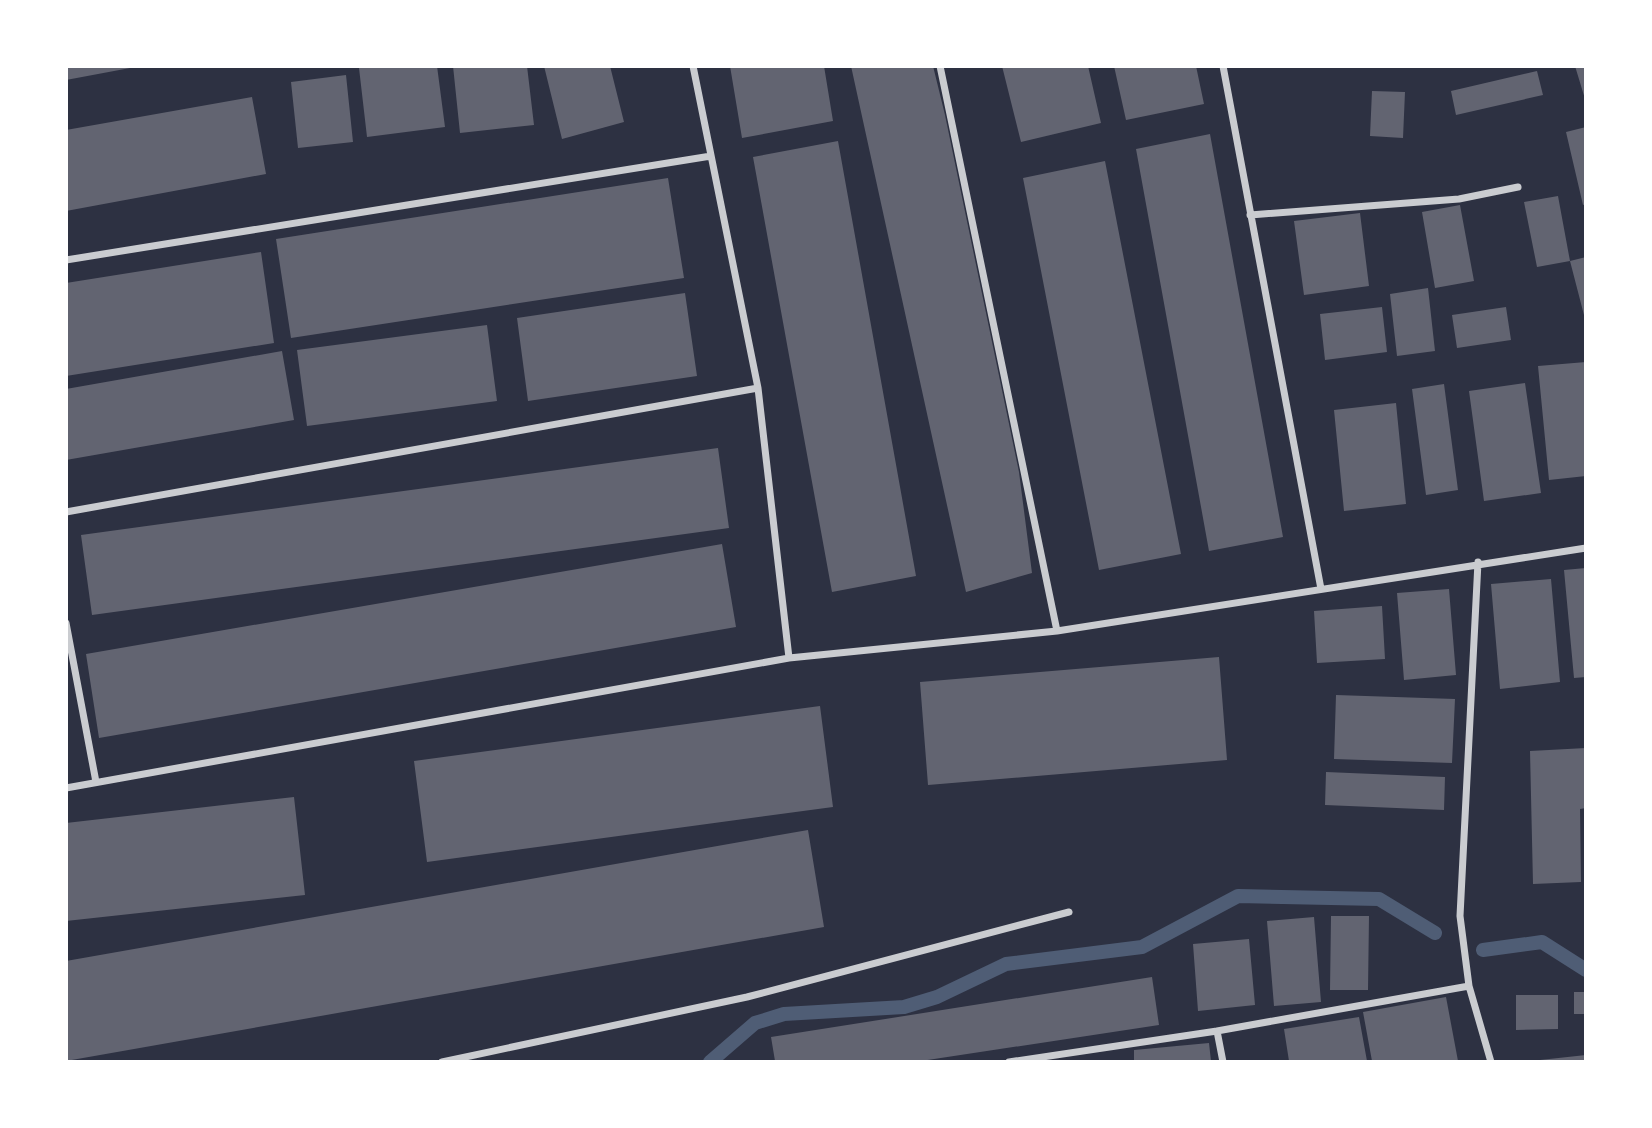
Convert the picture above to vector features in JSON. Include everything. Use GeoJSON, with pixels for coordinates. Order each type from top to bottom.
{"type":"FeatureCollection","features":[{"type":"Feature","properties":{"kind":"street"},"geometry":{"type":"LineString","coordinates":[[693,66],[758,388],[789,658]]}},
{"type":"Feature","properties":{"kind":"street"},"geometry":{"type":"LineString","coordinates":[[940,66],[1057,631]]}},
{"type":"Feature","properties":{"kind":"street"},"geometry":{"type":"LineString","coordinates":[[1223,66],[1321,589]]}},
{"type":"Feature","properties":{"kind":"street"},"geometry":{"type":"LineString","coordinates":[[66,260],[711,156]]}},
{"type":"Feature","properties":{"kind":"street"},"geometry":{"type":"LineString","coordinates":[[1251,215],[1459,199],[1518,187]]}},
{"type":"Feature","properties":{"kind":"street"},"geometry":{"type":"LineString","coordinates":[[66,512],[758,388]]}},
{"type":"Feature","properties":{"kind":"street"},"geometry":{"type":"LineString","coordinates":[[66,788],[789,658],[1057,631],[1478,562],[1586,548]]}},
{"type":"Feature","properties":{"kind":"street"},"geometry":{"type":"LineString","coordinates":[[1478,562],[1460,916],[1469,986],[1491,1062]]}},
{"type":"Feature","properties":{"kind":"street"},"geometry":{"type":"LineString","coordinates":[[66,623],[96,782]]}},
{"type":"Feature","properties":{"kind":"street"},"geometry":{"type":"LineString","coordinates":[[443,1062],[747,997],[1069,912]]}},
{"type":"Feature","properties":{"kind":"street"},"geometry":{"type":"LineString","coordinates":[[1009,1062],[1217,1031],[1469,986]]}},
{"type":"Feature","properties":{"kind":"street"},"geometry":{"type":"LineString","coordinates":[[1217,1031],[1223,1062]]}},
{"type":"Feature","properties":{"kind":"building"},"geometry":{"type":"Polygon","coordinates":[[[66,66],[130,66],[130,68],[66,80],[66,66]]]}},
{"type":"Feature","properties":{"kind":"building"},"geometry":{"type":"Polygon","coordinates":[[[437,66],[445,127],[367,137],[359,68],[437,66]]]}},
{"type":"Feature","properties":{"kind":"building"},"geometry":{"type":"Polygon","coordinates":[[[453,66],[527,66],[534,125],[460,133],[453,66]]]}},
{"type":"Feature","properties":{"kind":"building"},"geometry":{"type":"Polygon","coordinates":[[[544,66],[610,66],[624,122],[562,139],[544,66]]]}},
{"type":"Feature","properties":{"kind":"building"},"geometry":{"type":"Polygon","coordinates":[[[730,66],[824,66],[833,121],[742,138],[730,66]]]}},
{"type":"Feature","properties":{"kind":"building"},"geometry":{"type":"Polygon","coordinates":[[[851,66],[933,66],[945,115],[1019,472],[1032,573],[966,592],[851,66]]]}},
{"type":"Feature","properties":{"kind":"building"},"geometry":{"type":"Polygon","coordinates":[[[1002,66],[1088,66],[1101,123],[1021,142],[1002,66]]]}},
{"type":"Feature","properties":{"kind":"building"},"geometry":{"type":"Polygon","coordinates":[[[1114,66],[1196,66],[1204,104],[1126,120],[1114,66]]]}},
{"type":"Feature","properties":{"kind":"building"},"geometry":{"type":"Polygon","coordinates":[[[1575,66],[1586,66],[1585,99],[1575,66]]]}},
{"type":"Feature","properties":{"kind":"building"},"geometry":{"type":"Polygon","coordinates":[[[1537,71],[1543,95],[1456,115],[1451,91],[1537,71]]]}},
{"type":"Feature","properties":{"kind":"building"},"geometry":{"type":"Polygon","coordinates":[[[346,75],[353,142],[298,148],[291,82],[346,75]]]}},
{"type":"Feature","properties":{"kind":"building"},"geometry":{"type":"Polygon","coordinates":[[[1372,91],[1405,92],[1403,138],[1370,136],[1372,91]]]}},
{"type":"Feature","properties":{"kind":"building"},"geometry":{"type":"Polygon","coordinates":[[[252,97],[266,174],[66,211],[66,130],[252,97]]]}},
{"type":"Feature","properties":{"kind":"building"},"geometry":{"type":"Polygon","coordinates":[[[1586,127],[1586,204],[1583,205],[1566,132],[1586,127]]]}},
{"type":"Feature","properties":{"kind":"building"},"geometry":{"type":"Polygon","coordinates":[[[1210,134],[1283,537],[1209,551],[1136,149],[1210,134]]]}},
{"type":"Feature","properties":{"kind":"building"},"geometry":{"type":"Polygon","coordinates":[[[838,141],[916,576],[832,592],[753,157],[838,141]]]}},
{"type":"Feature","properties":{"kind":"building"},"geometry":{"type":"Polygon","coordinates":[[[1105,161],[1181,554],[1099,570],[1023,178],[1105,161]]]}},
{"type":"Feature","properties":{"kind":"building"},"geometry":{"type":"Polygon","coordinates":[[[668,178],[684,278],[291,338],[276,239],[668,178]]]}},
{"type":"Feature","properties":{"kind":"building"},"geometry":{"type":"Polygon","coordinates":[[[1558,196],[1570,261],[1537,267],[1524,202],[1558,196]]]}},
{"type":"Feature","properties":{"kind":"building"},"geometry":{"type":"Polygon","coordinates":[[[1460,205],[1474,281],[1435,288],[1422,212],[1460,205]]]}},
{"type":"Feature","properties":{"kind":"building"},"geometry":{"type":"Polygon","coordinates":[[[1360,213],[1369,286],[1304,295],[1294,221],[1360,213]]]}},
{"type":"Feature","properties":{"kind":"building"},"geometry":{"type":"Polygon","coordinates":[[[261,252],[274,343],[66,376],[66,283],[261,252]]]}},
{"type":"Feature","properties":{"kind":"building"},"geometry":{"type":"Polygon","coordinates":[[[1586,257],[1586,318],[1585,319],[1570,261],[1586,257]]]}},
{"type":"Feature","properties":{"kind":"building"},"geometry":{"type":"Polygon","coordinates":[[[1428,288],[1435,351],[1397,356],[1390,294],[1428,288]]]}},
{"type":"Feature","properties":{"kind":"building"},"geometry":{"type":"Polygon","coordinates":[[[685,293],[697,376],[528,401],[517,318],[685,293]]]}},
{"type":"Feature","properties":{"kind":"building"},"geometry":{"type":"Polygon","coordinates":[[[1382,307],[1387,352],[1325,360],[1320,314],[1382,307]]]}},
{"type":"Feature","properties":{"kind":"building"},"geometry":{"type":"Polygon","coordinates":[[[1506,307],[1511,340],[1457,348],[1452,315],[1506,307]]]}},
{"type":"Feature","properties":{"kind":"building"},"geometry":{"type":"Polygon","coordinates":[[[487,325],[497,401],[307,426],[297,350],[487,325]]]}},
{"type":"Feature","properties":{"kind":"building"},"geometry":{"type":"Polygon","coordinates":[[[282,351],[294,420],[66,460],[66,389],[282,351]]]}},
{"type":"Feature","properties":{"kind":"building"},"geometry":{"type":"Polygon","coordinates":[[[1586,362],[1586,476],[1549,480],[1538,366],[1586,362]]]}},
{"type":"Feature","properties":{"kind":"building"},"geometry":{"type":"Polygon","coordinates":[[[1525,383],[1541,493],[1484,501],[1469,391],[1525,383]]]}},
{"type":"Feature","properties":{"kind":"building"},"geometry":{"type":"Polygon","coordinates":[[[1444,384],[1458,490],[1426,495],[1412,389],[1444,384]]]}},
{"type":"Feature","properties":{"kind":"building"},"geometry":{"type":"Polygon","coordinates":[[[1396,403],[1406,504],[1344,511],[1334,410],[1396,403]]]}},
{"type":"Feature","properties":{"kind":"building"},"geometry":{"type":"Polygon","coordinates":[[[718,448],[729,528],[92,615],[81,535],[718,448]]]}},
{"type":"Feature","properties":{"kind":"building"},"geometry":{"type":"Polygon","coordinates":[[[722,544],[736,627],[99,738],[86,654],[722,544]]]}},
{"type":"Feature","properties":{"kind":"building"},"geometry":{"type":"Polygon","coordinates":[[[1586,568],[1586,677],[1574,678],[1564,570],[1586,568]]]}},
{"type":"Feature","properties":{"kind":"building"},"geometry":{"type":"Polygon","coordinates":[[[1551,579],[1560,682],[1500,689],[1491,584],[1551,579]]]}},
{"type":"Feature","properties":{"kind":"building"},"geometry":{"type":"Polygon","coordinates":[[[1449,589],[1456,675],[1404,680],[1397,593],[1449,589]]]}},
{"type":"Feature","properties":{"kind":"building"},"geometry":{"type":"Polygon","coordinates":[[[1382,606],[1385,659],[1317,663],[1314,611],[1382,606]]]}},
{"type":"Feature","properties":{"kind":"building"},"geometry":{"type":"Polygon","coordinates":[[[1219,657],[1227,760],[928,785],[920,682],[1219,657]]]}},
{"type":"Feature","properties":{"kind":"building"},"geometry":{"type":"Polygon","coordinates":[[[1336,695],[1455,699],[1452,763],[1334,759],[1336,695]]]}},
{"type":"Feature","properties":{"kind":"building"},"geometry":{"type":"Polygon","coordinates":[[[820,706],[833,807],[427,862],[414,761],[820,706]]]}},
{"type":"Feature","properties":{"kind":"building"},"geometry":{"type":"Polygon","coordinates":[[[1586,748],[1586,808],[1580,809],[1581,882],[1533,884],[1530,751],[1586,748]]]}},
{"type":"Feature","properties":{"kind":"building"},"geometry":{"type":"Polygon","coordinates":[[[1326,772],[1445,777],[1444,810],[1325,805],[1326,772]]]}},
{"type":"Feature","properties":{"kind":"building"},"geometry":{"type":"Polygon","coordinates":[[[294,797],[305,895],[66,921],[66,823],[294,797]]]}},
{"type":"Feature","properties":{"kind":"building"},"geometry":{"type":"Polygon","coordinates":[[[808,830],[824,927],[66,1061],[66,961],[808,830]]]}},
{"type":"Feature","properties":{"kind":"building"},"geometry":{"type":"Polygon","coordinates":[[[1331,916],[1369,916],[1368,990],[1330,990],[1331,916]]]}},
{"type":"Feature","properties":{"kind":"building"},"geometry":{"type":"Polygon","coordinates":[[[1314,917],[1321,1002],[1274,1006],[1267,921],[1314,917]]]}},
{"type":"Feature","properties":{"kind":"building"},"geometry":{"type":"Polygon","coordinates":[[[1249,939],[1255,1005],[1198,1011],[1193,944],[1249,939]]]}},
{"type":"Feature","properties":{"kind":"building"},"geometry":{"type":"Polygon","coordinates":[[[1152,977],[1159,1025],[921,1061],[775,1061],[771,1037],[1152,977]]]}},
{"type":"Feature","properties":{"kind":"building"},"geometry":{"type":"Polygon","coordinates":[[[1574,992],[1586,992],[1586,1014],[1574,1014],[1574,992]]]}},
{"type":"Feature","properties":{"kind":"building"},"geometry":{"type":"Polygon","coordinates":[[[1516,995],[1558,995],[1558,1029],[1516,1030],[1516,995]]]}},
{"type":"Feature","properties":{"kind":"building"},"geometry":{"type":"Polygon","coordinates":[[[1446,997],[1458,1061],[1372,1061],[1363,1012],[1446,997]]]}},
{"type":"Feature","properties":{"kind":"building"},"geometry":{"type":"Polygon","coordinates":[[[1359,1017],[1367,1061],[1289,1061],[1284,1029],[1359,1017]]]}},
{"type":"Feature","properties":{"kind":"building"},"geometry":{"type":"Polygon","coordinates":[[[1209,1043],[1211,1061],[1134,1061],[1134,1050],[1209,1043]]]}},
{"type":"Feature","properties":{"kind":"building"},"geometry":{"type":"Polygon","coordinates":[[[1586,1055],[1586,1061],[1540,1061],[1540,1060],[1586,1055]]]}},
{"type":"Feature","properties":{"kind":"waterway"},"geometry":{"type":"LineString","coordinates":[[710,1062],[755,1023],[784,1014],[904,1007],[937,997],[1006,964],[1142,947],[1238,896],[1379,899],[1435,933]]}},
{"type":"Feature","properties":{"kind":"waterway"},"geometry":{"type":"LineString","coordinates":[[1483,950],[1542,942],[1586,970]]}}]}
